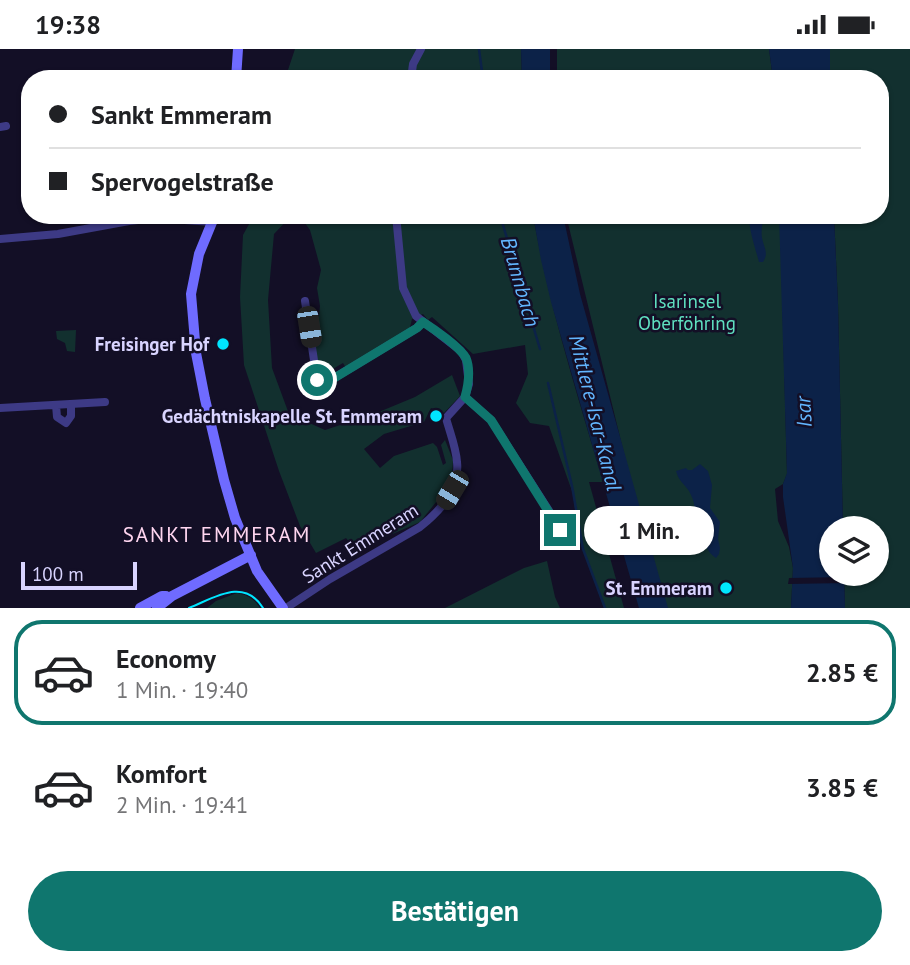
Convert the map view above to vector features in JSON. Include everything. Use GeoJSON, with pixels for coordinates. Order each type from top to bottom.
{"type":"FeatureCollection","features":[{"type":"Feature","properties":{"kind":"main road"},"geometry":{"type":"LineString","coordinates":[[237,70],[238,49]]}},
{"type":"Feature","properties":{"kind":"main road"},"geometry":{"type":"LineString","coordinates":[[212,224],[199,254],[191,294],[196,353],[226,490],[235,518],[257,571],[285,608]]}},
{"type":"Feature","properties":{"kind":"main road"},"geometry":{"type":"LineString","coordinates":[[156,608],[172,596],[251,555]]}},
{"type":"Feature","properties":{"kind":"main road"},"geometry":{"type":"LineString","coordinates":[[140,608],[162,596],[172,596]]}},
{"type":"Feature","properties":{"kind":"street"},"geometry":{"type":"LineString","coordinates":[[412,70],[421,49]]}},
{"type":"Feature","properties":{"kind":"street"},"geometry":{"type":"LineString","coordinates":[[0,239],[58,234],[93,224]]}},
{"type":"Feature","properties":{"kind":"street","name":"Sankt Emmeram"},"geometry":{"type":"LineString","coordinates":[[285,608],[403,538],[433,517],[444,504],[457,477],[457,463],[446,418],[465,397],[469,384],[467,360],[461,352],[416,316],[403,288],[397,224]]}},
{"type":"Feature","properties":{"kind":"street"},"geometry":{"type":"LineString","coordinates":[[304,300],[317,380],[323,382],[331,380],[423,322]]}},
{"type":"Feature","properties":{"kind":"street"},"geometry":{"type":"LineString","coordinates":[[465,397],[491,420],[569,542]]}},
{"type":"Feature","properties":{"kind":"street"},"geometry":{"type":"LineString","coordinates":[[0,408],[105,401]]}},
{"type":"Feature","properties":{"kind":"street"},"geometry":{"type":"LineString","coordinates":[[56,405],[57,417],[66,423],[71,415],[71,404]]}},
{"type":"Feature","properties":{"kind":"green space"},"geometry":{"type":"Polygon","coordinates":[[[295,49],[521,49],[522,70],[288,70],[295,49]]]}},
{"type":"Feature","properties":{"kind":"green space"},"geometry":{"type":"Polygon","coordinates":[[[557,49],[769,49],[772,70],[557,70],[557,49]]]}},
{"type":"Feature","properties":{"kind":"green space"},"geometry":{"type":"Polygon","coordinates":[[[830,49],[910,49],[910,608],[845,608],[844,586],[889,586],[889,516],[843,516],[834,224],[889,224],[889,70],[830,70],[830,49]]]}},
{"type":"Feature","properties":{"kind":"green space"},"geometry":{"type":"Polygon","coordinates":[[[249,224],[283,224],[274,234],[268,300],[272,368],[289,414],[325,430],[415,397],[452,375],[460,396],[444,413],[431,408],[424,422],[384,434],[364,449],[380,468],[394,456],[433,443],[443,465],[446,463],[441,445],[445,440],[453,460],[452,478],[420,522],[356,550],[346,538],[316,553],[300,526],[244,365],[240,297],[243,235],[249,224]]]}},
{"type":"Feature","properties":{"kind":"green space"},"geometry":{"type":"Polygon","coordinates":[[[306,224],[535,224],[555,316],[603,482],[589,482],[624,608],[604,608],[579,539],[573,494],[549,426],[530,423],[516,403],[528,374],[525,345],[473,354],[432,317],[428,320],[423,314],[412,319],[409,331],[346,368],[343,363],[331,370],[334,375],[325,376],[319,372],[311,320],[319,316],[317,288],[321,270],[310,230],[306,224]]]}},
{"type":"Feature","properties":{"kind":"green space","name":"Isarinsel Oberföhring"},"geometry":{"type":"Polygon","coordinates":[[[568,224],[780,224],[787,474],[783,484],[775,489],[778,521],[789,547],[793,568],[791,608],[667,608],[637,507],[568,224]]]}},
{"type":"Feature","properties":{"kind":"green space"},"geometry":{"type":"Polygon","coordinates":[[[76,330],[75,352],[67,351],[65,343],[57,339],[56,331],[76,330]]]}},
{"type":"Feature","properties":{"kind":"green space"},"geometry":{"type":"Polygon","coordinates":[[[547,561],[560,608],[445,608],[524,568],[547,561]]]}},
{"type":"Feature","properties":{"kind":"green space"},"geometry":{"type":"Polygon","coordinates":[[[237,593],[250,598],[260,608],[207,608],[216,601],[237,593]]]}},
{"type":"Feature","properties":{"kind":"water"},"geometry":{"type":"Polygon","coordinates":[[[521,49],[550,49],[550,70],[522,70],[521,49]]]}},
{"type":"Feature","properties":{"kind":"water"},"geometry":{"type":"Polygon","coordinates":[[[769,49],[830,49],[830,70],[772,70],[769,49]]]}},
{"type":"Feature","properties":{"kind":"water","name":"Mittlere-Isar-Kanal"},"geometry":{"type":"Polygon","coordinates":[[[535,224],[565,224],[580,294],[668,608],[639,608],[541,260],[535,224]]]}},
{"type":"Feature","properties":{"kind":"water"},"geometry":{"type":"Polygon","coordinates":[[[750,224],[763,224],[766,253],[763,262],[759,262],[750,224]]]}},
{"type":"Feature","properties":{"kind":"water","name":"Isar"},"geometry":{"type":"Polygon","coordinates":[[[779,224],[834,224],[843,516],[819,516],[819,586],[844,586],[845,608],[791,608],[793,568],[783,484],[787,473],[779,224]]]}},
{"type":"Feature","properties":{"kind":"water"},"geometry":{"type":"Polygon","coordinates":[[[700,464],[708,471],[712,485],[710,508],[720,522],[720,548],[716,558],[710,553],[696,523],[693,498],[676,471],[686,468],[692,470],[700,464]]]}},
{"type":"Feature","properties":{"kind":"pier"},"geometry":{"type":"Polygon","coordinates":[[[819,577],[819,583],[788,584],[789,578],[819,577]]]}},
{"type":"Feature","properties":{"kind":"waterway","name":"Brunnbach"},"geometry":{"type":"LineString","coordinates":[[479,49],[482,70]]}},
{"type":"Feature","properties":{"kind":"waterway","name":"Brunnbach"},"geometry":{"type":"LineString","coordinates":[[503,224],[540,349]]}},
{"type":"Feature","properties":{"kind":"waterway","name":"Brunnbach"},"geometry":{"type":"LineString","coordinates":[[548,383],[572,486],[583,549],[605,608]]}},
{"type":"Feature","properties":{"kind":"tram line"},"geometry":{"type":"LineString","coordinates":[[189,608],[218,595],[238,592],[255,599],[263,608]]}},
{"type":"Feature","properties":{"kind":"place","name":"Freisinger Hof"},"geometry":{"type":"Point","coordinates":[223,344]}},
{"type":"Feature","properties":{"kind":"place","name":"Gedächtniskapelle St. Emmeram"},"geometry":{"type":"Point","coordinates":[436,416]}},
{"type":"Feature","properties":{"kind":"place","name":"St. Emmeram"},"geometry":{"type":"Point","coordinates":[726,588]}},
{"type":"Feature","properties":{"kind":"district","name":"SANKT EMMERAM"},"geometry":{"type":"Point","coordinates":[217,535]}},
{"type":"Feature","properties":{"kind":"route"},"geometry":{"type":"LineString","coordinates":[[317,380],[331,380],[423,322],[461,352],[467,360],[469,384],[465,397],[491,420],[560,530]]}}]}
